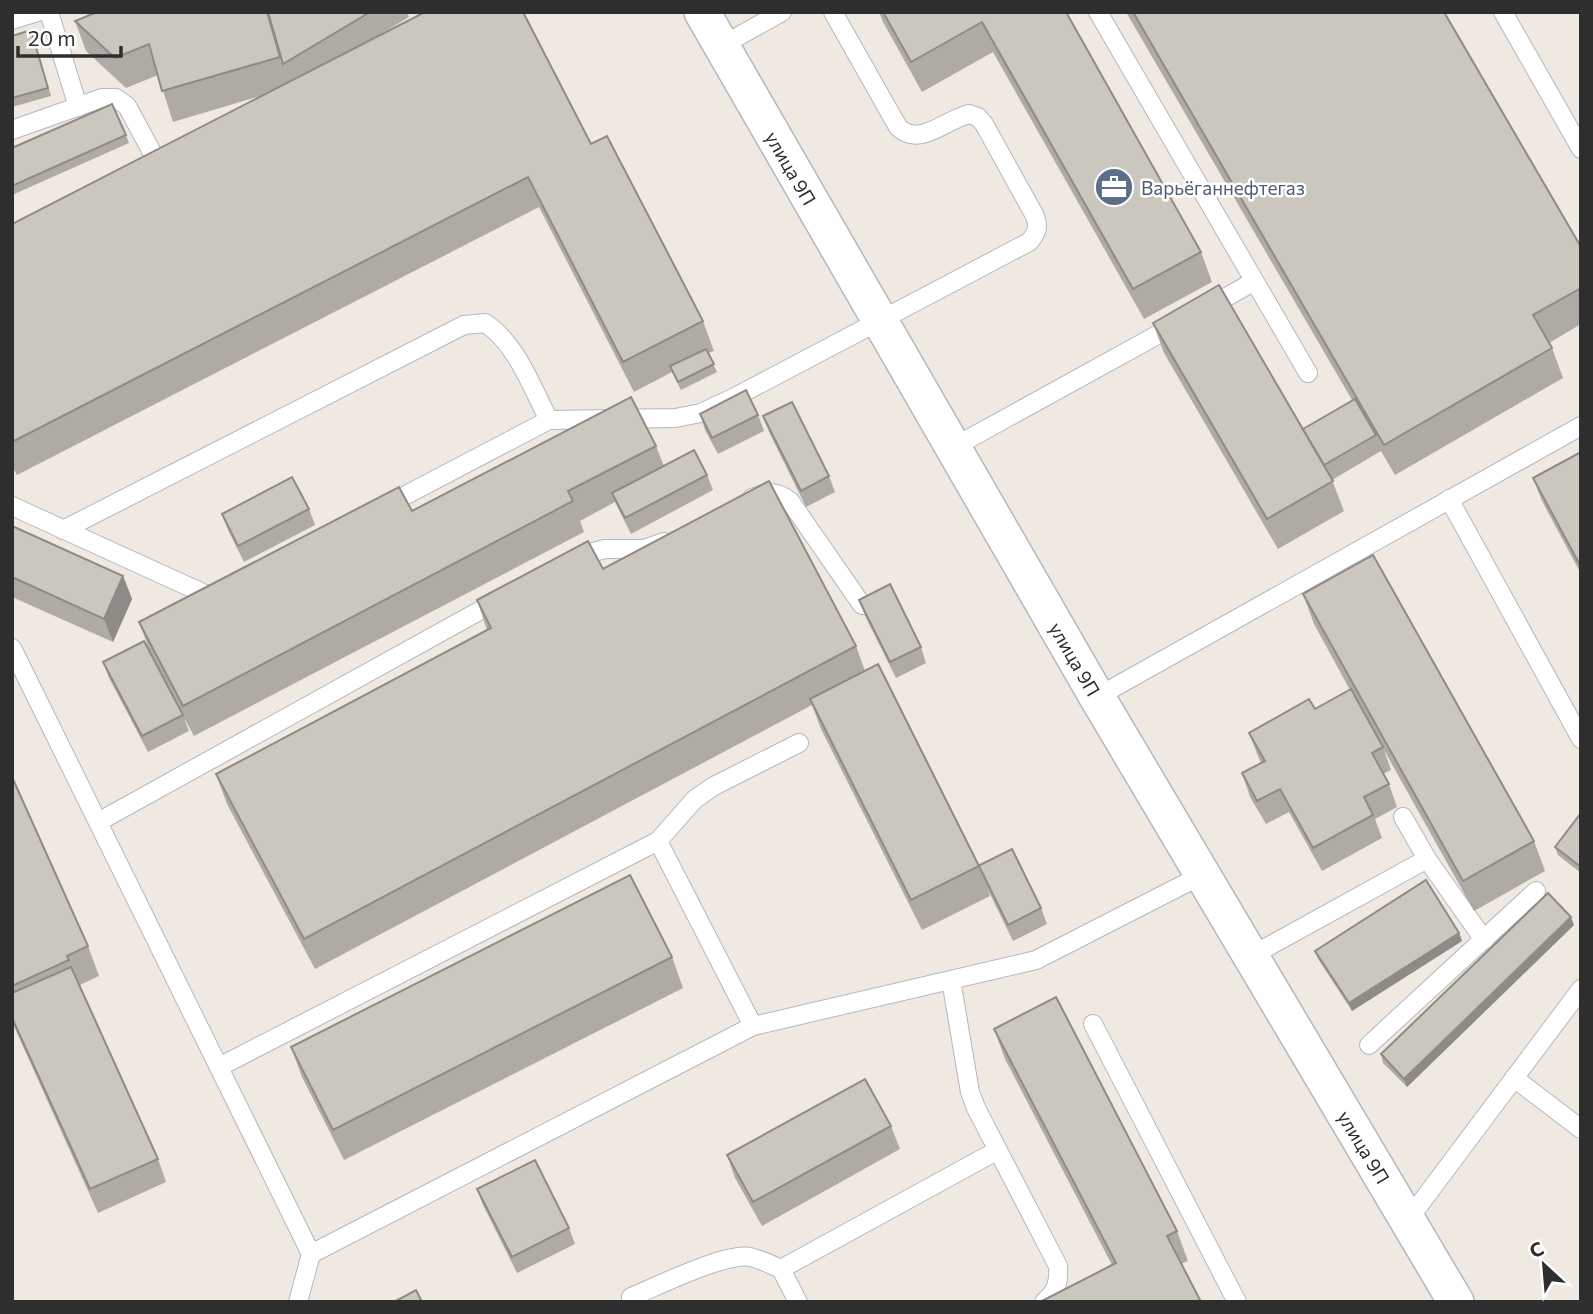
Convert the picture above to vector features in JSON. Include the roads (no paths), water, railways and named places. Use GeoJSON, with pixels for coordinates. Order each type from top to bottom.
{"type":"FeatureCollection","features":[{"type":"Feature","properties":{"kind":"street","name":"улица 9П"},"geometry":{"type":"LineString","coordinates":[[702,12],[1097,697],[1456,1302]]}},
{"type":"Feature","properties":{"kind":"lane"},"geometry":{"type":"LineString","coordinates":[[12,20],[38,12]]}},
{"type":"Feature","properties":{"kind":"lane"},"geometry":{"type":"LineString","coordinates":[[49,12],[78,107]]}},
{"type":"Feature","properties":{"kind":"lane"},"geometry":{"type":"LineString","coordinates":[[721,46],[782,12]]}},
{"type":"Feature","properties":{"kind":"lane"},"geometry":{"type":"LineString","coordinates":[[367,515],[549,419],[675,418],[701,413],[1029,242],[1036,234],[1038,225],[1035,216],[991,135],[978,117],[969,114],[959,116],[923,135],[906,135],[898,127],[833,12]]}},
{"type":"Feature","properties":{"kind":"lane"},"geometry":{"type":"LineString","coordinates":[[1098,12],[1308,373]]}},
{"type":"Feature","properties":{"kind":"lane"},"geometry":{"type":"LineString","coordinates":[[1503,12],[1581,149]]}},
{"type":"Feature","properties":{"kind":"lane"},"geometry":{"type":"LineString","coordinates":[[12,130],[102,98],[116,98],[127,106],[154,156]]}},
{"type":"Feature","properties":{"kind":"lane"},"geometry":{"type":"LineString","coordinates":[[952,448],[1253,282]]}},
{"type":"Feature","properties":{"kind":"lane"},"geometry":{"type":"LineString","coordinates":[[63,530],[464,325],[485,323],[499,332],[549,419]]}},
{"type":"Feature","properties":{"kind":"lane"},"geometry":{"type":"LineString","coordinates":[[1097,697],[1581,426]]}},
{"type":"Feature","properties":{"kind":"lane"},"geometry":{"type":"LineString","coordinates":[[732,508],[769,493],[781,494],[790,501],[862,606]]}},
{"type":"Feature","properties":{"kind":"lane"},"geometry":{"type":"LineString","coordinates":[[1449,499],[1581,739]]}},
{"type":"Feature","properties":{"kind":"lane"},"geometry":{"type":"LineString","coordinates":[[12,506],[207,595],[234,586]]}},
{"type":"Feature","properties":{"kind":"lane"},"geometry":{"type":"LineString","coordinates":[[555,572],[590,553],[606,549],[644,549],[675,537]]}},
{"type":"Feature","properties":{"kind":"lane"},"geometry":{"type":"LineString","coordinates":[[98,822],[519,590]]}},
{"type":"Feature","properties":{"kind":"lane"},"geometry":{"type":"LineString","coordinates":[[12,648],[311,1254],[298,1302]]}},
{"type":"Feature","properties":{"kind":"lane"},"geometry":{"type":"LineString","coordinates":[[219,1067],[658,841],[695,799],[714,786],[799,743]]}},
{"type":"Feature","properties":{"kind":"lane"},"geometry":{"type":"LineString","coordinates":[[1403,817],[1427,859],[1484,940]]}},
{"type":"Feature","properties":{"kind":"lane"},"geometry":{"type":"LineString","coordinates":[[658,841],[753,1026]]}},
{"type":"Feature","properties":{"kind":"lane"},"geometry":{"type":"LineString","coordinates":[[1251,956],[1427,859]]}},
{"type":"Feature","properties":{"kind":"lane"},"geometry":{"type":"LineString","coordinates":[[311,1254],[753,1026],[1036,960],[1202,875]]}},
{"type":"Feature","properties":{"kind":"lane"},"geometry":{"type":"LineString","coordinates":[[1369,1045],[1536,891]]}},
{"type":"Feature","properties":{"kind":"lane"},"geometry":{"type":"LineString","coordinates":[[951,980],[970,1092],[1058,1266],[1059,1282],[1044,1302]]}},
{"type":"Feature","properties":{"kind":"lane"},"geometry":{"type":"LineString","coordinates":[[1408,1220],[1581,989]]}},
{"type":"Feature","properties":{"kind":"lane"},"geometry":{"type":"LineString","coordinates":[[1093,1024],[1237,1302]]}},
{"type":"Feature","properties":{"kind":"lane"},"geometry":{"type":"LineString","coordinates":[[1514,1078],[1581,1129]]}},
{"type":"Feature","properties":{"kind":"lane"},"geometry":{"type":"LineString","coordinates":[[781,1269],[998,1150]]}},
{"type":"Feature","properties":{"kind":"lane"},"geometry":{"type":"LineString","coordinates":[[631,1297],[719,1262],[750,1257],[781,1269],[798,1302]]}},
{"type":"Feature","properties":{"kind":"place","name":"Варьёганнефтегаз"},"geometry":{"type":"Point","coordinates":[1114,187]}}]}
